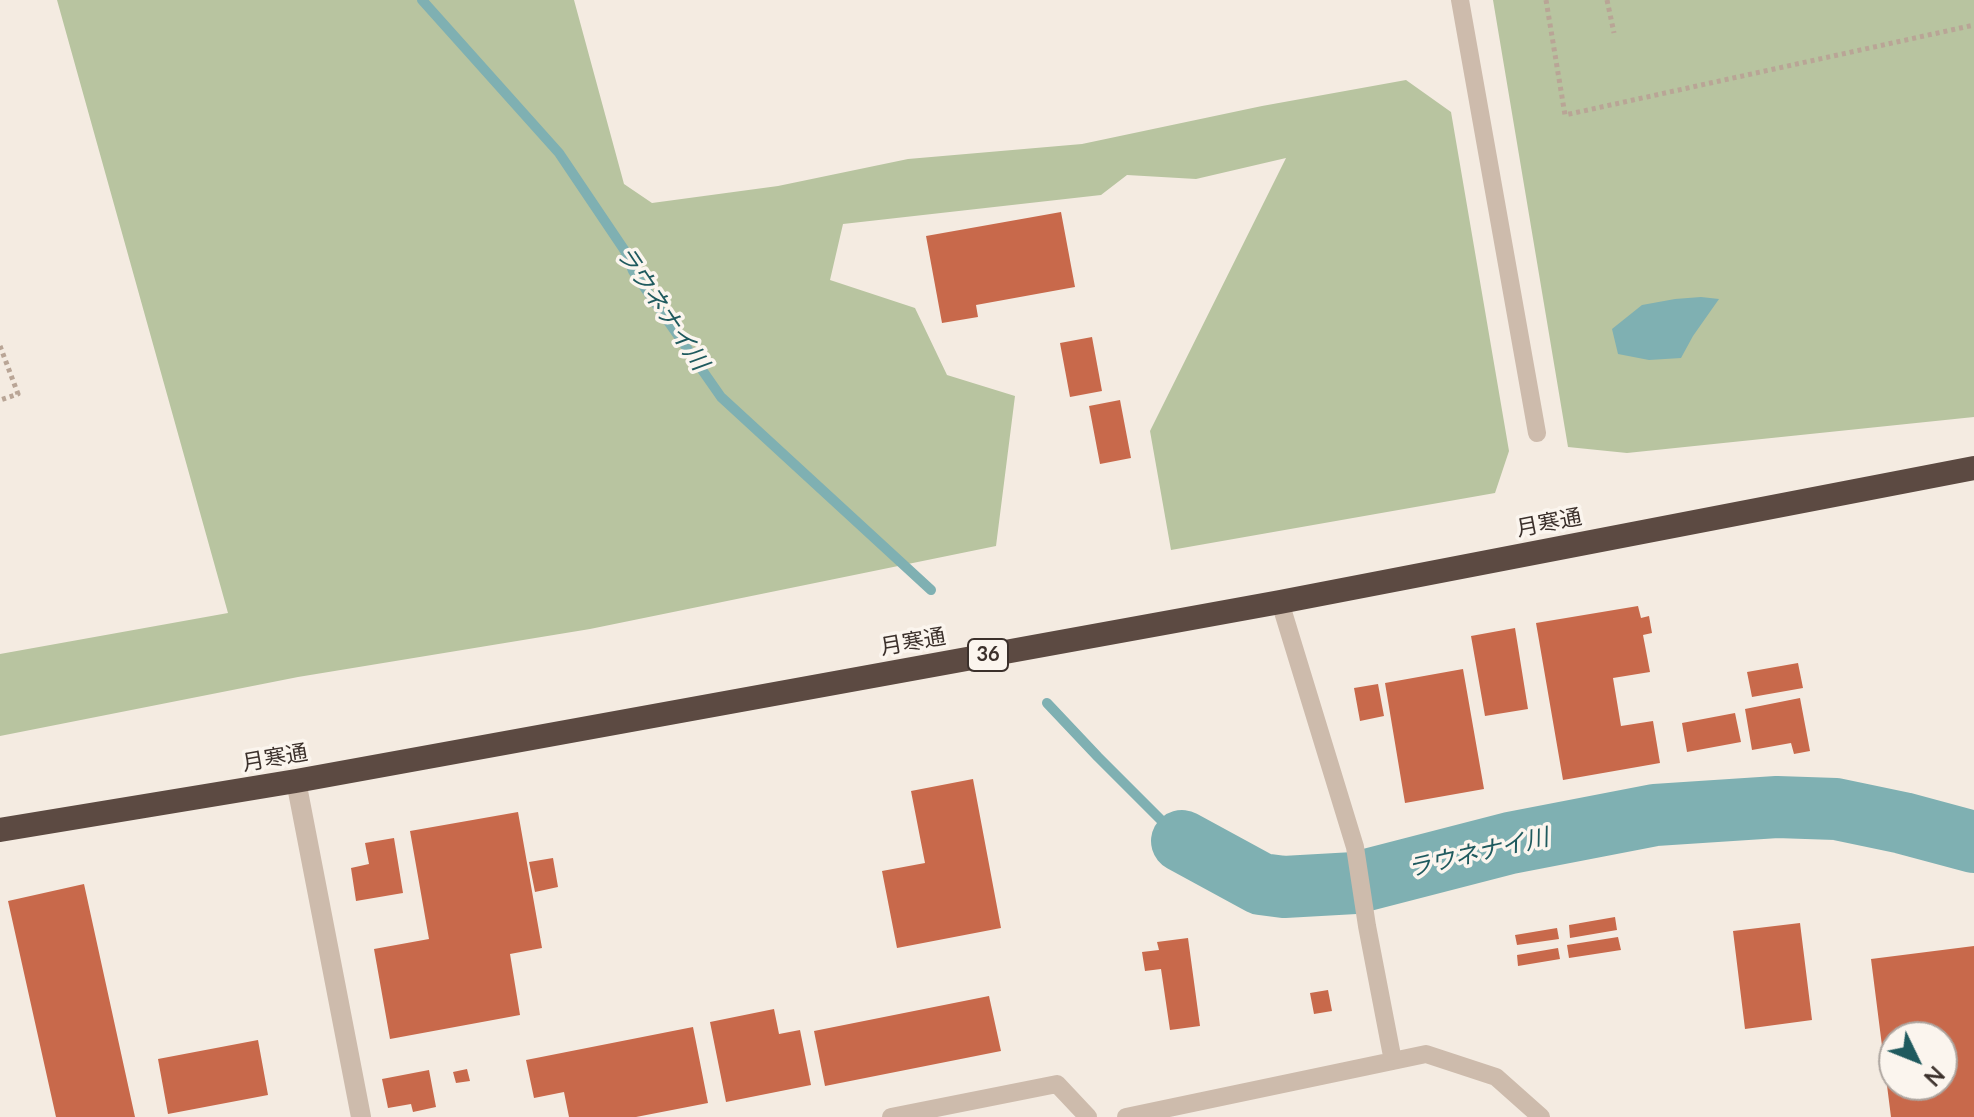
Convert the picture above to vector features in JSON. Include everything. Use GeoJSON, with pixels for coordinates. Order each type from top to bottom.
{"type":"FeatureCollection","features":[{"type":"Feature","properties":{"kind":"highway","name":"月寒通"},"geometry":{"type":"LineString","coordinates":[[0,830],[296,781],[1280,602],[1974,468]]}},
{"type":"Feature","properties":{"kind":"street"},"geometry":{"type":"LineString","coordinates":[[296,781],[361,1117]]}},
{"type":"Feature","properties":{"kind":"lane"},"geometry":{"type":"LineString","coordinates":[[1460,0],[1537,433]]}},
{"type":"Feature","properties":{"kind":"lane"},"geometry":{"type":"LineString","coordinates":[[1280,602],[1355,847],[1393,1061]]}},
{"type":"Feature","properties":{"kind":"lane"},"geometry":{"type":"LineString","coordinates":[[1126,1117],[1426,1054],[1496,1077],[1541,1117]]}},
{"type":"Feature","properties":{"kind":"lane"},"geometry":{"type":"LineString","coordinates":[[891,1117],[1057,1084],[1088,1117]]}},
{"type":"Feature","properties":{"kind":"path"},"geometry":{"type":"LineString","coordinates":[[1546,0],[1565,115],[1974,25]]}},
{"type":"Feature","properties":{"kind":"path"},"geometry":{"type":"LineString","coordinates":[[1607,0],[1614,33]]}},
{"type":"Feature","properties":{"kind":"path"},"geometry":{"type":"LineString","coordinates":[[0,346],[18,394],[0,400]]}},
{"type":"Feature","properties":{"kind":"green space"},"geometry":{"type":"Polygon","coordinates":[[[57,0],[574,0],[624,184],[652,203],[778,186],[908,159],[1082,144],[1406,80],[1451,112],[1509,451],[1495,493],[1171,550],[1150,431],[1286,158],[1196,179],[1127,175],[1101,195],[843,224],[830,280],[915,308],[947,375],[1015,396],[996,546],[590,629],[298,677],[0,736],[0,654],[228,613],[57,0]]]}},
{"type":"Feature","properties":{"kind":"green space"},"geometry":{"type":"Polygon","coordinates":[[[1493,0],[1974,0],[1974,417],[1627,453],[1568,447],[1493,0]]]}},
{"type":"Feature","properties":{"kind":"water"},"geometry":{"type":"Polygon","coordinates":[[[1701,297],[1719,299],[1681,358],[1649,360],[1618,354],[1612,329],[1642,305],[1701,297]]]}},
{"type":"Feature","properties":{"kind":"building"},"geometry":{"type":"Polygon","coordinates":[[[1061,212],[1075,287],[976,305],[978,317],[942,323],[926,236],[1061,212]]]}},
{"type":"Feature","properties":{"kind":"building"},"geometry":{"type":"Polygon","coordinates":[[[1092,337],[1102,391],[1070,397],[1060,343],[1092,337]]]}},
{"type":"Feature","properties":{"kind":"building"},"geometry":{"type":"Polygon","coordinates":[[[1120,400],[1131,458],[1100,464],[1089,406],[1120,400]]]}},
{"type":"Feature","properties":{"kind":"building"},"geometry":{"type":"Polygon","coordinates":[[[1638,606],[1641,618],[1649,616],[1652,633],[1643,635],[1650,672],[1613,678],[1621,726],[1653,721],[1660,763],[1563,780],[1536,623],[1638,606]]]}},
{"type":"Feature","properties":{"kind":"building"},"geometry":{"type":"Polygon","coordinates":[[[1515,628],[1528,709],[1485,716],[1471,636],[1515,628]]]}},
{"type":"Feature","properties":{"kind":"building"},"geometry":{"type":"Polygon","coordinates":[[[1798,663],[1803,688],[1752,697],[1747,672],[1798,663]]]}},
{"type":"Feature","properties":{"kind":"building"},"geometry":{"type":"Polygon","coordinates":[[[1463,669],[1484,789],[1405,803],[1385,683],[1463,669]]]}},
{"type":"Feature","properties":{"kind":"building"},"geometry":{"type":"Polygon","coordinates":[[[1378,684],[1384,716],[1360,721],[1354,688],[1378,684]]]}},
{"type":"Feature","properties":{"kind":"building"},"geometry":{"type":"Polygon","coordinates":[[[1800,698],[1810,751],[1794,754],[1791,743],[1752,750],[1745,709],[1800,698]]]}},
{"type":"Feature","properties":{"kind":"building"},"geometry":{"type":"Polygon","coordinates":[[[1735,713],[1741,742],[1687,752],[1682,723],[1735,713]]]}},
{"type":"Feature","properties":{"kind":"building"},"geometry":{"type":"Polygon","coordinates":[[[973,779],[1001,928],[897,948],[882,871],[925,863],[911,791],[973,779]]]}},
{"type":"Feature","properties":{"kind":"building"},"geometry":{"type":"Polygon","coordinates":[[[518,812],[542,948],[510,954],[520,1015],[390,1039],[374,949],[429,939],[410,831],[518,812]]]}},
{"type":"Feature","properties":{"kind":"building"},"geometry":{"type":"Polygon","coordinates":[[[394,838],[403,893],[356,901],[351,868],[369,864],[365,843],[394,838]]]}},
{"type":"Feature","properties":{"kind":"building"},"geometry":{"type":"Polygon","coordinates":[[[553,858],[558,887],[535,892],[529,862],[553,858]]]}},
{"type":"Feature","properties":{"kind":"building"},"geometry":{"type":"Polygon","coordinates":[[[84,884],[135,1117],[56,1117],[8,901],[84,884]]]}},
{"type":"Feature","properties":{"kind":"building"},"geometry":{"type":"Polygon","coordinates":[[[1615,917],[1617,930],[1570,938],[1569,925],[1615,917]]]}},
{"type":"Feature","properties":{"kind":"building"},"geometry":{"type":"Polygon","coordinates":[[[1800,923],[1812,1020],[1745,1029],[1733,931],[1800,923]]]}},
{"type":"Feature","properties":{"kind":"building"},"geometry":{"type":"Polygon","coordinates":[[[1557,928],[1559,939],[1517,945],[1515,935],[1557,928]]]}},
{"type":"Feature","properties":{"kind":"building"},"geometry":{"type":"Polygon","coordinates":[[[1618,937],[1621,950],[1569,958],[1567,945],[1618,937]]]}},
{"type":"Feature","properties":{"kind":"building"},"geometry":{"type":"Polygon","coordinates":[[[1188,938],[1200,1026],[1170,1030],[1161,969],[1145,971],[1142,952],[1159,950],[1157,942],[1188,938]]]}},
{"type":"Feature","properties":{"kind":"building"},"geometry":{"type":"Polygon","coordinates":[[[1974,946],[1974,1117],[1891,1117],[1889,1101],[1958,1101],[1958,1021],[1879,1021],[1871,959],[1974,946]]]}},
{"type":"Feature","properties":{"kind":"building"},"geometry":{"type":"Polygon","coordinates":[[[1558,948],[1560,959],[1518,966],[1517,955],[1558,948]]]}},
{"type":"Feature","properties":{"kind":"building"},"geometry":{"type":"Polygon","coordinates":[[[1328,990],[1332,1011],[1314,1014],[1310,993],[1328,990]]]}},
{"type":"Feature","properties":{"kind":"building"},"geometry":{"type":"Polygon","coordinates":[[[989,996],[1001,1051],[825,1086],[814,1031],[989,996]]]}},
{"type":"Feature","properties":{"kind":"building"},"geometry":{"type":"Polygon","coordinates":[[[774,1009],[779,1034],[800,1030],[811,1085],[726,1102],[710,1022],[774,1009]]]}},
{"type":"Feature","properties":{"kind":"building"},"geometry":{"type":"Polygon","coordinates":[[[693,1027],[708,1103],[636,1117],[569,1117],[564,1092],[534,1098],[526,1060],[693,1027]]]}},
{"type":"Feature","properties":{"kind":"building"},"geometry":{"type":"Polygon","coordinates":[[[258,1040],[268,1095],[168,1114],[158,1059],[258,1040]]]}},
{"type":"Feature","properties":{"kind":"building"},"geometry":{"type":"Polygon","coordinates":[[[467,1069],[470,1081],[456,1083],[453,1072],[467,1069]]]}},
{"type":"Feature","properties":{"kind":"building"},"geometry":{"type":"Polygon","coordinates":[[[429,1070],[436,1107],[413,1112],[411,1104],[388,1108],[382,1079],[429,1070]]]}},
{"type":"Feature","properties":{"kind":"waterway","name":"ラウネナイ川"},"geometry":{"type":"LineString","coordinates":[[422,0],[559,153],[625,251],[633,271],[721,397],[931,590]]}},
{"type":"Feature","properties":{"kind":"waterway","name":"ラウネナイ川"},"geometry":{"type":"LineString","coordinates":[[1047,703],[1182,841]]}},
{"type":"Feature","properties":{"kind":"waterway","name":"ラウネナイ川"},"geometry":{"type":"LineString","coordinates":[[1182,841],[1261,884],[1284,887],[1355,883],[1510,843],[1655,815],[1777,807],[1836,809],[1974,842]]}}]}
